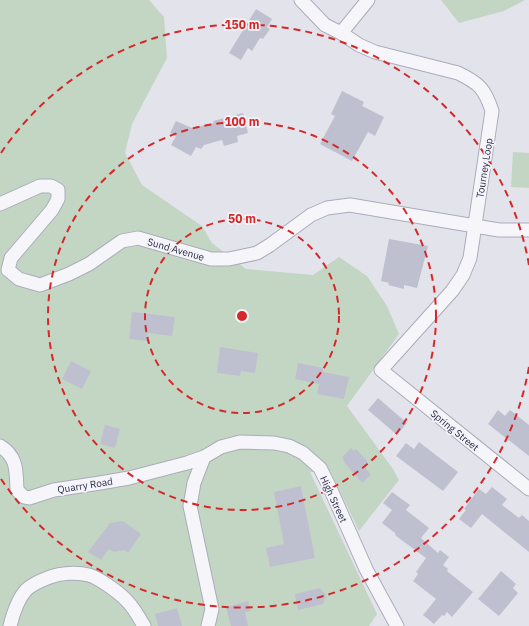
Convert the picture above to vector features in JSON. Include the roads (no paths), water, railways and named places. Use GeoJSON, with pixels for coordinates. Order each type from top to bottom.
{"type":"FeatureCollection","features":[{"type":"Feature","properties":{"kind":"street","name":"Tourney Loop"},"geometry":{"type":"LineString","coordinates":[[301,0],[325,25],[341,33],[358,45],[375,52],[469,78],[481,87],[492,111],[470,258],[463,276],[452,291],[381,370]]}},
{"type":"Feature","properties":{"kind":"street"},"geometry":{"type":"LineString","coordinates":[[341,33],[368,0]]}},
{"type":"Feature","properties":{"kind":"street","name":"Sund Avenue"},"geometry":{"type":"LineString","coordinates":[[0,204],[40,186],[52,186],[58,190],[58,199],[52,210],[11,258],[8,270],[19,280],[40,285],[64,277],[89,264],[122,241],[138,238],[211,259],[229,259],[257,253],[311,216],[327,208],[350,205],[499,230],[529,230]]}},
{"type":"Feature","properties":{"kind":"street","name":"Spring Street"},"geometry":{"type":"LineString","coordinates":[[381,370],[529,489]]}},
{"type":"Feature","properties":{"kind":"street","name":"High Street"},"geometry":{"type":"LineString","coordinates":[[204,457],[221,447],[240,442],[274,443],[289,446],[303,453],[320,468],[366,569],[397,626]]}},
{"type":"Feature","properties":{"kind":"street","name":"Quarry Road"},"geometry":{"type":"LineString","coordinates":[[0,446],[8,451],[15,465],[17,490],[29,498],[54,490],[129,478],[204,457]]}},
{"type":"Feature","properties":{"kind":"street"},"geometry":{"type":"LineString","coordinates":[[204,457],[194,483],[190,506],[212,609],[208,626]]}},
{"type":"Feature","properties":{"kind":"street"},"geometry":{"type":"LineString","coordinates":[[10,626],[15,607],[26,590],[40,580],[56,575],[73,573],[90,575],[116,591],[135,610],[144,626]]}}]}
